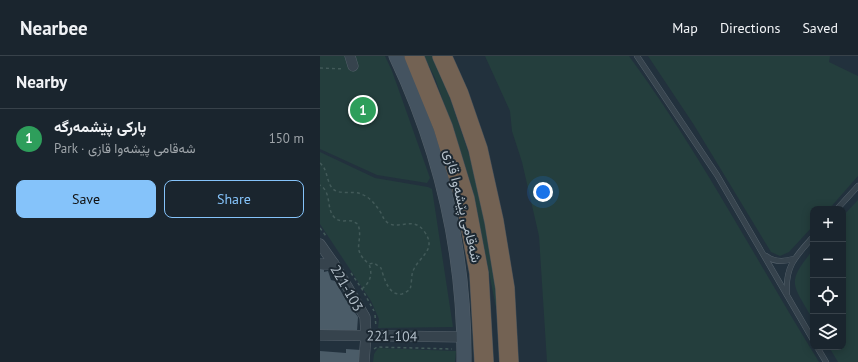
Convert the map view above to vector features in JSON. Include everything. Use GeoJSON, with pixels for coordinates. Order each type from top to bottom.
{"type":"FeatureCollection","features":[{"type":"Feature","properties":{"kind":"highway","name":"شەقامی پێشەوا قازی"},"geometry":{"type":"LineString","coordinates":[[414,56],[443,127],[465,199],[479,273],[484,362]]}},
{"type":"Feature","properties":{"kind":"highway","name":"شەقامی پێشەوا قازی"},"geometry":{"type":"LineString","coordinates":[[442,56],[459,94],[478,149],[494,221],[505,288],[510,362]]}},
{"type":"Feature","properties":{"kind":"main road"},"geometry":{"type":"LineString","coordinates":[[396,56],[411,87],[429,136],[445,194],[457,253],[462,350]]}},
{"type":"Feature","properties":{"kind":"street","name":"221-103"},"geometry":{"type":"LineString","coordinates":[[320,244],[353,295],[364,317],[366,335],[364,362]]}},
{"type":"Feature","properties":{"kind":"street"},"geometry":{"type":"LineString","coordinates":[[320,264],[334,264]]}},
{"type":"Feature","properties":{"kind":"street","name":"221-104"},"geometry":{"type":"LineString","coordinates":[[320,335],[366,335],[462,350]]}},
{"type":"Feature","properties":{"kind":"lane"},"geometry":{"type":"LineString","coordinates":[[637,56],[702,152],[810,335]]}},
{"type":"Feature","properties":{"kind":"lane"},"geometry":{"type":"LineString","coordinates":[[840,206],[858,186]]}},
{"type":"Feature","properties":{"kind":"lane"},"geometry":{"type":"LineString","coordinates":[[788,296],[786,284],[793,259],[810,240]]}},
{"type":"Feature","properties":{"kind":"lane"},"geometry":{"type":"LineString","coordinates":[[762,253],[773,260],[782,261],[793,259]]}},
{"type":"Feature","properties":{"kind":"lane"},"geometry":{"type":"LineString","coordinates":[[819,350],[826,362]]}},
{"type":"Feature","properties":{"kind":"path"},"geometry":{"type":"LineString","coordinates":[[320,68],[345,69],[352,61]]}},
{"type":"Feature","properties":{"kind":"path"},"geometry":{"type":"LineString","coordinates":[[320,164],[326,171],[333,189],[341,192],[360,193],[368,197],[385,221],[389,224],[413,223],[420,226],[425,232],[429,242],[429,249],[413,271],[410,289],[404,294],[398,294],[391,290],[386,283],[381,268],[374,263],[369,264]]}},
{"type":"Feature","properties":{"kind":"path"},"geometry":{"type":"LineString","coordinates":[[320,185],[324,188],[334,217],[358,224],[361,236],[358,249],[360,256],[369,264],[371,271],[369,282],[353,295]]}},
{"type":"Feature","properties":{"kind":"path"},"geometry":{"type":"LineString","coordinates":[[372,352],[377,347],[462,350]]}},
{"type":"Feature","properties":{"kind":"green space"},"geometry":{"type":"Polygon","coordinates":[[[320,56],[385,56],[392,71],[430,178],[427,183],[377,175],[320,149],[320,56]]]}},
{"type":"Feature","properties":{"kind":"green space"},"geometry":{"type":"Polygon","coordinates":[[[424,56],[433,56],[442,75],[473,166],[486,217],[496,291],[497,313],[473,191],[435,78],[424,56]]]}},
{"type":"Feature","properties":{"kind":"green space"},"geometry":{"type":"Polygon","coordinates":[[[485,56],[629,56],[680,130],[810,347],[810,350],[812,350],[819,362],[547,362],[539,236],[522,162],[512,131],[510,111],[485,56]]]}},
{"type":"Feature","properties":{"kind":"green space"},"geometry":{"type":"Polygon","coordinates":[[[648,56],[830,56],[829,62],[858,76],[858,176],[832,206],[810,206],[810,229],[789,252],[780,256],[771,252],[694,125],[648,56]]]}},
{"type":"Feature","properties":{"kind":"green space"},"geometry":{"type":"Polygon","coordinates":[[[320,152],[375,178],[428,187],[432,189],[453,327],[378,328],[379,319],[371,301],[320,224],[320,152]]]}},
{"type":"Feature","properties":{"kind":"green space"},"geometry":{"type":"Polygon","coordinates":[[[858,200],[858,362],[838,362],[831,350],[846,350],[846,213],[858,200]]]}},
{"type":"Feature","properties":{"kind":"green space"},"geometry":{"type":"Polygon","coordinates":[[[810,254],[810,315],[797,291],[795,284],[795,278],[798,270],[810,254]]]}},
{"type":"Feature","properties":{"kind":"green space"},"geometry":{"type":"Polygon","coordinates":[[[378,348],[456,351],[455,362],[373,362],[374,354],[378,348]]]}},
{"type":"Feature","properties":{"kind":"building"},"geometry":{"type":"Polygon","coordinates":[[[320,269],[324,270],[324,272],[328,271],[331,280],[335,281],[358,317],[357,331],[320,330],[320,269]]]}},
{"type":"Feature","properties":{"kind":"building"},"geometry":{"type":"Polygon","coordinates":[[[346,349],[361,350],[360,362],[320,362],[320,351],[346,353],[346,349]]]}},
{"type":"Feature","properties":{"kind":"place","name":"پارکی پێشمەرگە"},"geometry":{"type":"Point","coordinates":[363,110]}}]}
